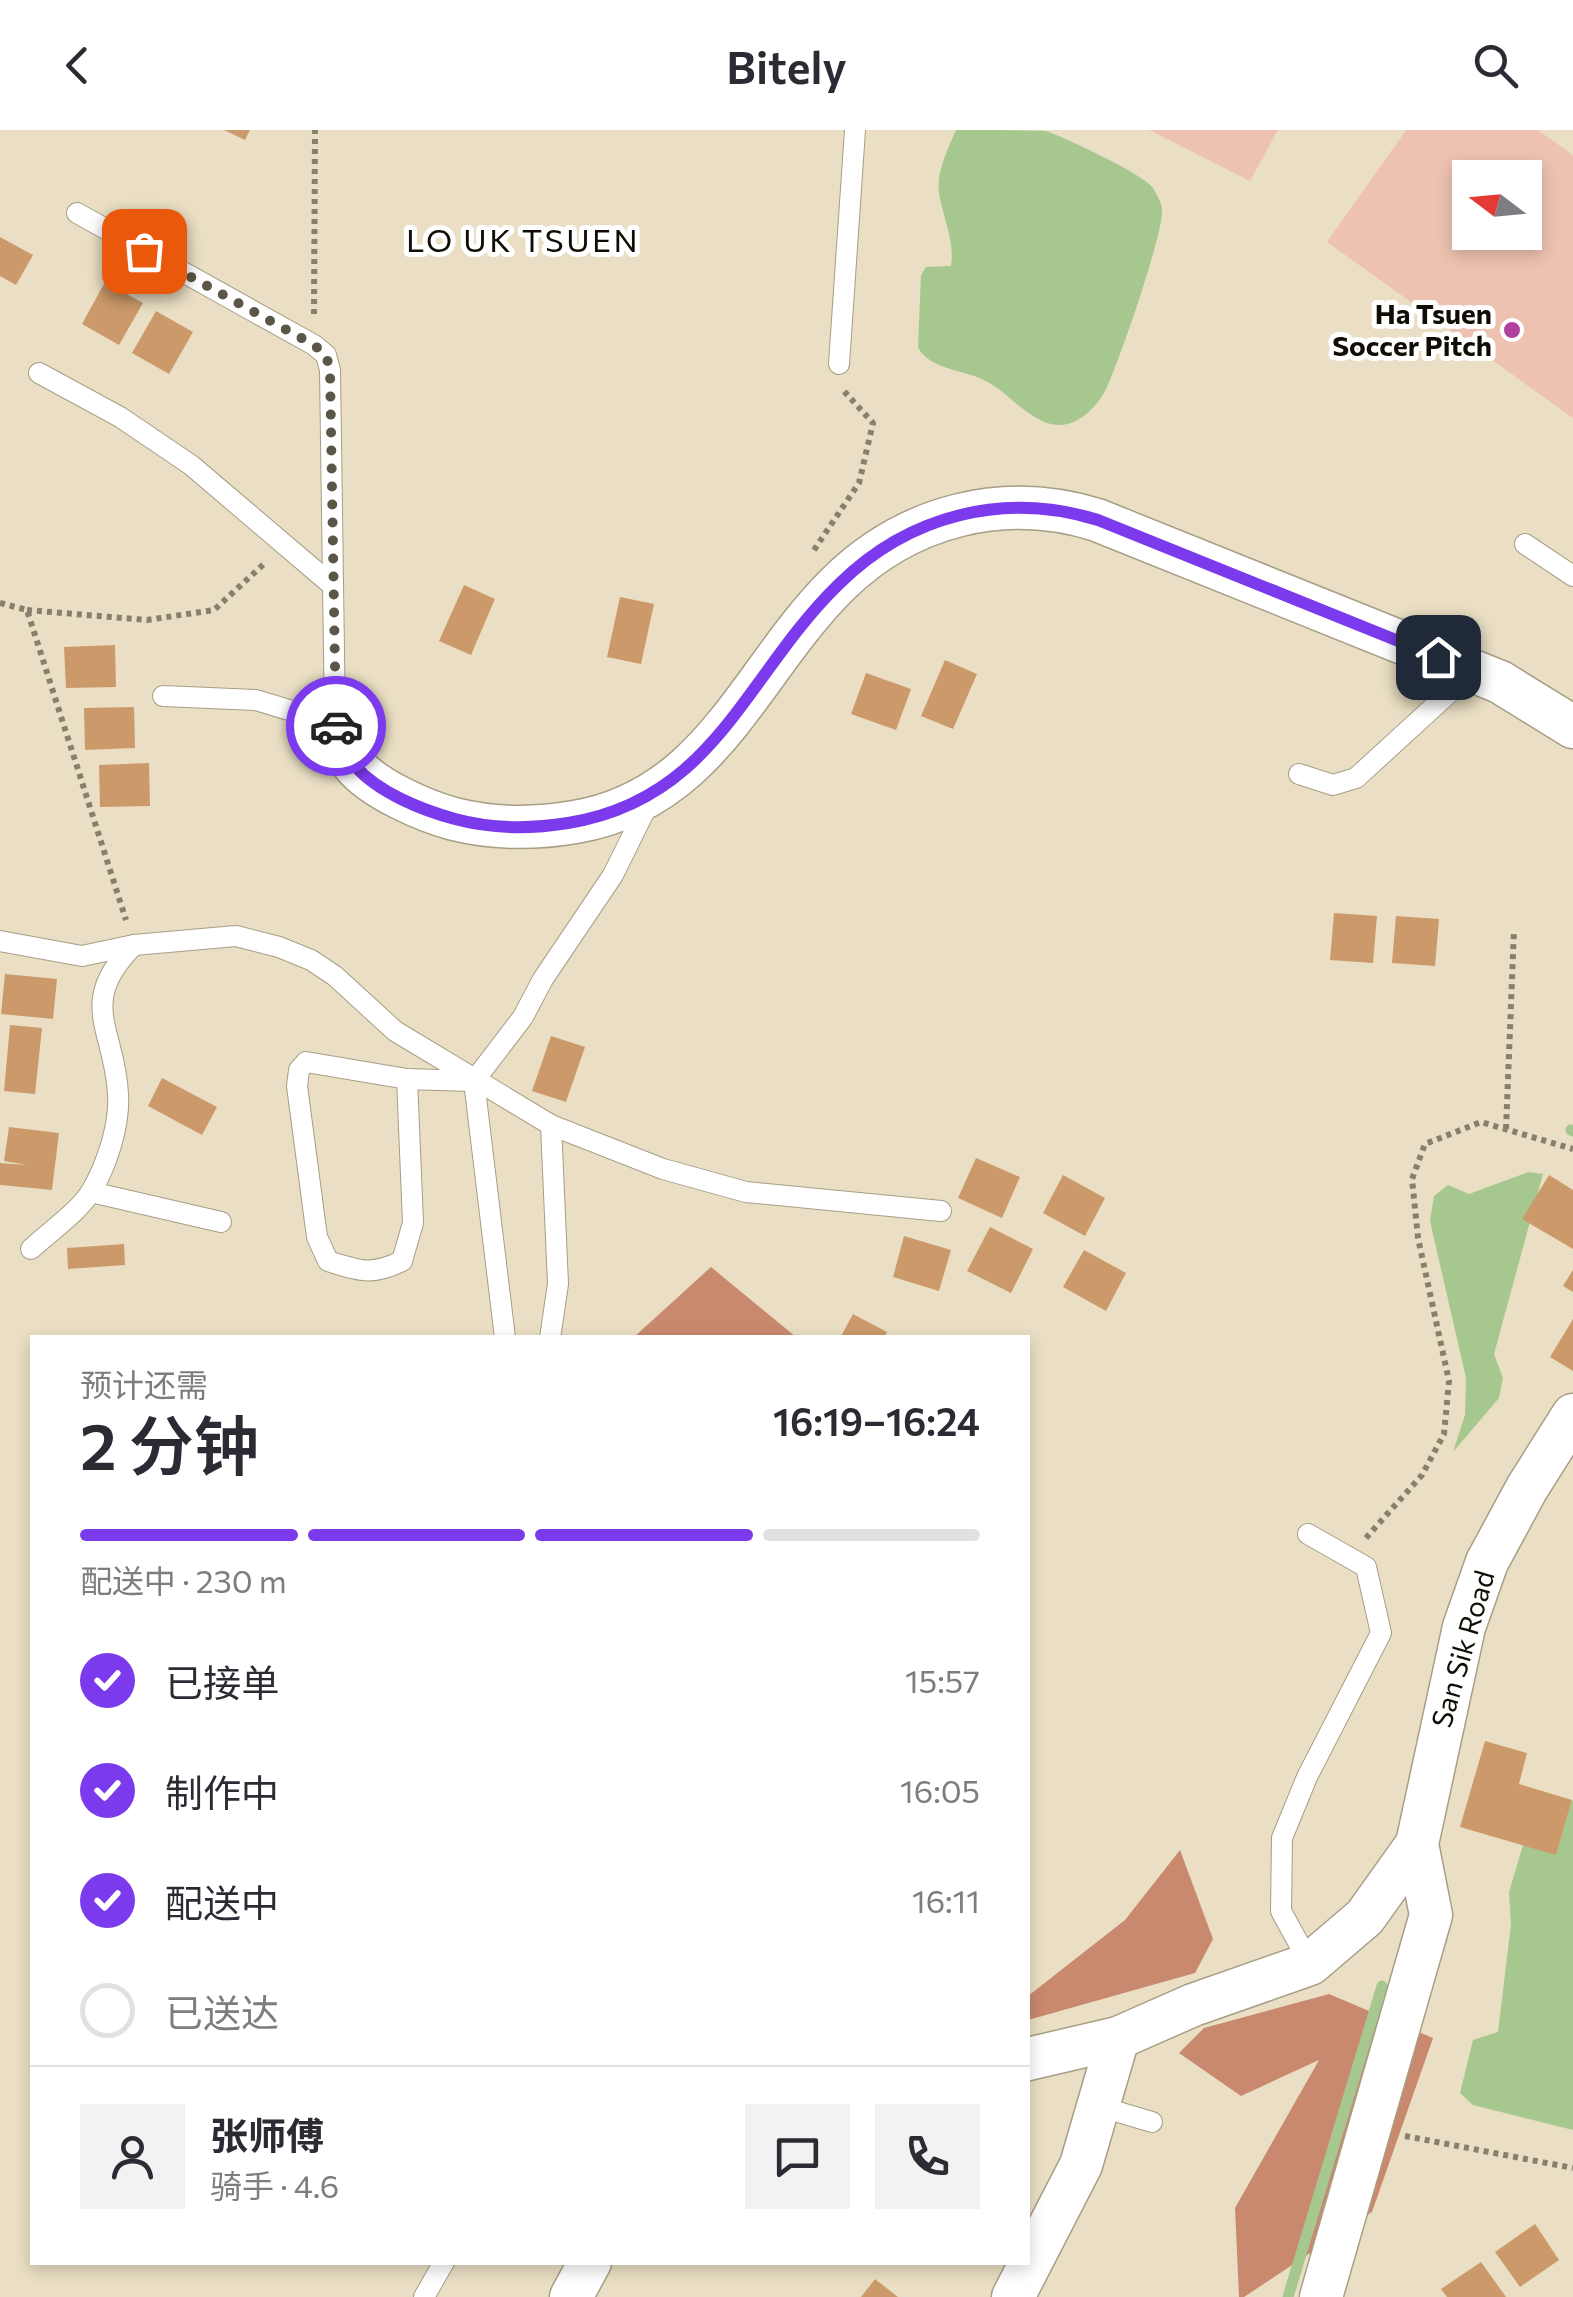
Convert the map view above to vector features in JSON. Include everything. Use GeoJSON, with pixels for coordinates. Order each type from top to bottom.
{"type":"FeatureCollection","features":[{"type":"Feature","properties":{"kind":"street"},"geometry":{"type":"LineString","coordinates":[[335,724],[354,765],[374,781],[420,807],[473,824],[558,825],[620,812],[652,796],[688,768],[838,584],[891,543],[942,518],[994,508],[1048,508],[1098,520],[1472,671],[1529,697],[1573,726]]}},
{"type":"Feature","properties":{"kind":"street","name":"San Sik Road"},"geometry":{"type":"LineString","coordinates":[[1417,1844],[1460,1645],[1487,1562],[1573,1415]]}},
{"type":"Feature","properties":{"kind":"street"},"geometry":{"type":"LineString","coordinates":[[1030,2059],[1118,2038],[1193,2005],[1310,1964],[1365,1918],[1417,1844]]}},
{"type":"Feature","properties":{"kind":"street"},"geometry":{"type":"LineString","coordinates":[[1321,2297],[1431,1915],[1417,1844]]}},
{"type":"Feature","properties":{"kind":"street"},"geometry":{"type":"LineString","coordinates":[[1030,2264],[1082,2165],[1118,2038]]}},
{"type":"Feature","properties":{"kind":"street"},"geometry":{"type":"LineString","coordinates":[[571,2297],[588,2265]]}},
{"type":"Feature","properties":{"kind":"street"},"geometry":{"type":"LineString","coordinates":[[1013,2297],[1030,2265]]}},
{"type":"Feature","properties":{"kind":"lane"},"geometry":{"type":"LineString","coordinates":[[839,364],[855,130]]}},
{"type":"Feature","properties":{"kind":"lane"},"geometry":{"type":"LineString","coordinates":[[77,213],[314,345],[326,355],[330,370],[335,724],[256,700],[163,696]]}},
{"type":"Feature","properties":{"kind":"lane"},"geometry":{"type":"LineString","coordinates":[[39,374],[120,417],[191,465],[332,585]]}},
{"type":"Feature","properties":{"kind":"lane"},"geometry":{"type":"LineString","coordinates":[[1524,544],[1573,576]]}},
{"type":"Feature","properties":{"kind":"lane"},"geometry":{"type":"LineString","coordinates":[[1300,774],[1332,784],[1356,778],[1472,671]]}},
{"type":"Feature","properties":{"kind":"lane"},"geometry":{"type":"LineString","coordinates":[[504,1335],[474,1080],[523,1017],[543,979],[613,875],[652,796]]}},
{"type":"Feature","properties":{"kind":"lane"},"geometry":{"type":"LineString","coordinates":[[0,941],[82,956],[134,945],[236,936],[279,947],[311,960],[335,976],[395,1031],[551,1125],[663,1169],[746,1192],[940,1211]]}},
{"type":"Feature","properties":{"kind":"lane"},"geometry":{"type":"LineString","coordinates":[[31,1249],[91,1192],[111,1144],[118,1096],[102,1011],[104,992],[113,966],[134,945]]}},
{"type":"Feature","properties":{"kind":"lane"},"geometry":{"type":"LineString","coordinates":[[408,1079],[413,1222],[402,1261],[380,1272],[328,1260],[317,1237],[297,1086],[299,1070],[306,1062],[408,1079],[474,1080]]}},
{"type":"Feature","properties":{"kind":"lane"},"geometry":{"type":"LineString","coordinates":[[550,1335],[558,1284],[551,1125]]}},
{"type":"Feature","properties":{"kind":"lane"},"geometry":{"type":"LineString","coordinates":[[91,1192],[221,1222]]}},
{"type":"Feature","properties":{"kind":"lane"},"geometry":{"type":"LineString","coordinates":[[1308,1534],[1366,1567],[1381,1633],[1307,1777],[1282,1838],[1281,1911],[1310,1964]]}},
{"type":"Feature","properties":{"kind":"lane"},"geometry":{"type":"LineString","coordinates":[[1098,2106],[1152,2122]]}},
{"type":"Feature","properties":{"kind":"lane"},"geometry":{"type":"LineString","coordinates":[[424,2297],[442,2265]]}},
{"type":"Feature","properties":{"kind":"path"},"geometry":{"type":"LineString","coordinates":[[314,130],[314,345]]}},
{"type":"Feature","properties":{"kind":"path"},"geometry":{"type":"LineString","coordinates":[[838,584],[807,560],[859,483],[873,423],[844,392],[839,364]]}},
{"type":"Feature","properties":{"kind":"path"},"geometry":{"type":"LineString","coordinates":[[0,603],[27,610],[147,620],[214,610],[250,580],[283,544]]}},
{"type":"Feature","properties":{"kind":"path"},"geometry":{"type":"LineString","coordinates":[[27,610],[134,945]]}},
{"type":"Feature","properties":{"kind":"path"},"geometry":{"type":"LineString","coordinates":[[1506,1129],[1514,930]]}},
{"type":"Feature","properties":{"kind":"path"},"geometry":{"type":"LineString","coordinates":[[1349,1557],[1422,1475],[1444,1434],[1449,1381],[1418,1238],[1412,1180],[1426,1144],[1481,1122],[1573,1149]]}},
{"type":"Feature","properties":{"kind":"path"},"geometry":{"type":"LineString","coordinates":[[1372,2122],[1410,2138],[1573,2168]]}},
{"type":"Feature","properties":{"kind":"shaded area"},"geometry":{"type":"Polygon","coordinates":[[[956,130],[1046,131],[1135,174],[1153,188],[1160,200],[1156,242],[1112,375],[1098,401],[1074,422],[1060,425],[1040,420],[993,385],[930,360],[918,347],[921,275],[926,267],[951,266],[939,177],[956,130]]]}},
{"type":"Feature","properties":{"kind":"shaded area"},"geometry":{"type":"Polygon","coordinates":[[[1149,130],[1278,130],[1250,181],[1149,130]]]}},
{"type":"Feature","properties":{"kind":"shaded area","name":"Ha Tsuen Soccer Pitch"},"geometry":{"type":"Polygon","coordinates":[[[1406,130],[1538,130],[1573,155],[1573,418],[1327,242],[1406,130]]]}},
{"type":"Feature","properties":{"kind":"shaded area"},"geometry":{"type":"Polygon","coordinates":[[[1529,1172],[1543,1174],[1494,1354],[1503,1378],[1499,1398],[1453,1452],[1465,1415],[1466,1378],[1430,1221],[1434,1196],[1448,1185],[1469,1194],[1529,1172]]]}},
{"type":"Feature","properties":{"kind":"shaded area"},"geometry":{"type":"Polygon","coordinates":[[[711,1267],[794,1335],[636,1335],[711,1267]]]}},
{"type":"Feature","properties":{"kind":"shaded area"},"geometry":{"type":"Polygon","coordinates":[[[1572,1800],[1573,2130],[1473,2105],[1460,2093],[1473,2040],[1498,2032],[1511,1924],[1509,1892],[1523,1845],[1556,1854],[1572,1800]]]}},
{"type":"Feature","properties":{"kind":"shaded area"},"geometry":{"type":"Polygon","coordinates":[[[1180,1850],[1213,1939],[1195,1973],[1030,2019],[1030,1994],[1125,1920],[1180,1850]]]}},
{"type":"Feature","properties":{"kind":"shaded area"},"geometry":{"type":"Polygon","coordinates":[[[1329,1994],[1433,2038],[1372,2212],[1239,2297],[1235,2208],[1319,2060],[1241,2096],[1179,2053],[1204,2028],[1329,1994]]]}},
{"type":"Feature","properties":{"kind":"building"},"geometry":{"type":"Polygon","coordinates":[[[224,130],[250,130],[245,140],[224,130]]]}},
{"type":"Feature","properties":{"kind":"building"},"geometry":{"type":"Polygon","coordinates":[[[0,237],[33,255],[16,285],[0,276],[0,237]]]}},
{"type":"Feature","properties":{"kind":"building"},"geometry":{"type":"Polygon","coordinates":[[[105,282],[143,303],[119,345],[82,324],[105,282]]]}},
{"type":"Feature","properties":{"kind":"building"},"geometry":{"type":"Polygon","coordinates":[[[156,311],[193,332],[169,374],[132,353],[156,311]]]}},
{"type":"Feature","properties":{"kind":"building"},"geometry":{"type":"Polygon","coordinates":[[[464,585],[495,599],[471,655],[439,641],[464,585]]]}},
{"type":"Feature","properties":{"kind":"building"},"geometry":{"type":"Polygon","coordinates":[[[620,597],[654,604],[641,664],[607,657],[620,597]]]}},
{"type":"Feature","properties":{"kind":"building"},"geometry":{"type":"Polygon","coordinates":[[[115,645],[116,687],[66,688],[64,647],[115,645]]]}},
{"type":"Feature","properties":{"kind":"building"},"geometry":{"type":"Polygon","coordinates":[[[945,660],[977,674],[953,729],[921,716],[945,660]]]}},
{"type":"Feature","properties":{"kind":"building"},"geometry":{"type":"Polygon","coordinates":[[[866,673],[911,689],[896,730],[851,714],[866,673]]]}},
{"type":"Feature","properties":{"kind":"building"},"geometry":{"type":"Polygon","coordinates":[[[134,707],[135,748],[85,750],[84,708],[134,707]]]}},
{"type":"Feature","properties":{"kind":"building"},"geometry":{"type":"Polygon","coordinates":[[[149,763],[150,806],[100,807],[99,765],[149,763]]]}},
{"type":"Feature","properties":{"kind":"building"},"geometry":{"type":"Polygon","coordinates":[[[1334,913],[1377,916],[1373,963],[1330,960],[1334,913]]]}},
{"type":"Feature","properties":{"kind":"building"},"geometry":{"type":"Polygon","coordinates":[[[1396,916],[1439,919],[1435,966],[1392,963],[1396,916]]]}},
{"type":"Feature","properties":{"kind":"building"},"geometry":{"type":"Polygon","coordinates":[[[5,974],[57,979],[53,1019],[1,1014],[5,974]]]}},
{"type":"Feature","properties":{"kind":"building"},"geometry":{"type":"Polygon","coordinates":[[[10,1025],[42,1028],[35,1094],[4,1091],[10,1025]]]}},
{"type":"Feature","properties":{"kind":"building"},"geometry":{"type":"Polygon","coordinates":[[[551,1036],[585,1047],[566,1102],[532,1091],[551,1036]]]}},
{"type":"Feature","properties":{"kind":"building"},"geometry":{"type":"Polygon","coordinates":[[[162,1078],[217,1107],[202,1135],[148,1106],[162,1078]]]}},
{"type":"Feature","properties":{"kind":"building"},"geometry":{"type":"Polygon","coordinates":[[[9,1127],[59,1133],[52,1190],[0,1185],[0,1163],[27,1165],[4,1161],[9,1127]]]}},
{"type":"Feature","properties":{"kind":"building"},"geometry":{"type":"Polygon","coordinates":[[[976,1158],[1020,1177],[1002,1218],[958,1198],[976,1158]]]}},
{"type":"Feature","properties":{"kind":"building"},"geometry":{"type":"Polygon","coordinates":[[[1063,1175],[1105,1198],[1085,1236],[1043,1213],[1063,1175]]]}},
{"type":"Feature","properties":{"kind":"building"},"geometry":{"type":"Polygon","coordinates":[[[1549,1175],[1573,1190],[1573,1249],[1522,1219],[1549,1175]]]}},
{"type":"Feature","properties":{"kind":"building"},"geometry":{"type":"Polygon","coordinates":[[[990,1227],[1033,1249],[1011,1293],[967,1271],[990,1227]]]}},
{"type":"Feature","properties":{"kind":"building"},"geometry":{"type":"Polygon","coordinates":[[[904,1236],[951,1250],[939,1291],[893,1277],[904,1236]]]}},
{"type":"Feature","properties":{"kind":"building"},"geometry":{"type":"Polygon","coordinates":[[[124,1244],[125,1265],[68,1269],[67,1248],[124,1244]]]}},
{"type":"Feature","properties":{"kind":"building"},"geometry":{"type":"Polygon","coordinates":[[[1084,1250],[1126,1273],[1106,1311],[1063,1287],[1084,1250]]]}},
{"type":"Feature","properties":{"kind":"building"},"geometry":{"type":"Polygon","coordinates":[[[1573,1270],[1573,1292],[1563,1286],[1573,1270]]]}},
{"type":"Feature","properties":{"kind":"building"},"geometry":{"type":"Polygon","coordinates":[[[853,1314],[887,1332],[886,1335],[842,1335],[853,1314]]]}},
{"type":"Feature","properties":{"kind":"building"},"geometry":{"type":"Polygon","coordinates":[[[1573,1319],[1573,1371],[1550,1357],[1573,1319]]]}},
{"type":"Feature","properties":{"kind":"building"},"geometry":{"type":"Polygon","coordinates":[[[1485,1741],[1527,1753],[1519,1784],[1572,1800],[1556,1855],[1460,1827],[1485,1741]]]}},
{"type":"Feature","properties":{"kind":"building"},"geometry":{"type":"Polygon","coordinates":[[[1535,2224],[1559,2260],[1520,2287],[1495,2252],[1535,2224]]]}},
{"type":"Feature","properties":{"kind":"building"},"geometry":{"type":"Polygon","coordinates":[[[1481,2262],[1506,2297],[1447,2297],[1441,2289],[1481,2262]]]}},
{"type":"Feature","properties":{"kind":"building"},"geometry":{"type":"Polygon","coordinates":[[[875,2279],[898,2297],[861,2297],[875,2279]]]}},
{"type":"Feature","properties":{"kind":"waterway"},"geometry":{"type":"LineString","coordinates":[[1288,2297],[1382,1986]]}},
{"type":"Feature","properties":{"kind":"way so far"},"geometry":{"type":"LineString","coordinates":[[144,251],[326,355],[330,370],[336,726]]}},
{"type":"Feature","properties":{"kind":"place","name":"Ha Tsuen Soccer Pitch"},"geometry":{"type":"Point","coordinates":[1512,330]}},
{"type":"Feature","properties":{"kind":"district","name":"LO UK TSUEN"},"geometry":{"type":"Point","coordinates":[523,241]}},
{"type":"Feature","properties":{"kind":"route"},"geometry":{"type":"LineString","coordinates":[[336,726],[354,765],[396,795],[446,816],[473,824],[530,827],[620,812],[652,796],[697,760],[838,584],[865,562],[891,543],[942,518],[1021,506],[1098,520],[1438,657]]}}]}
